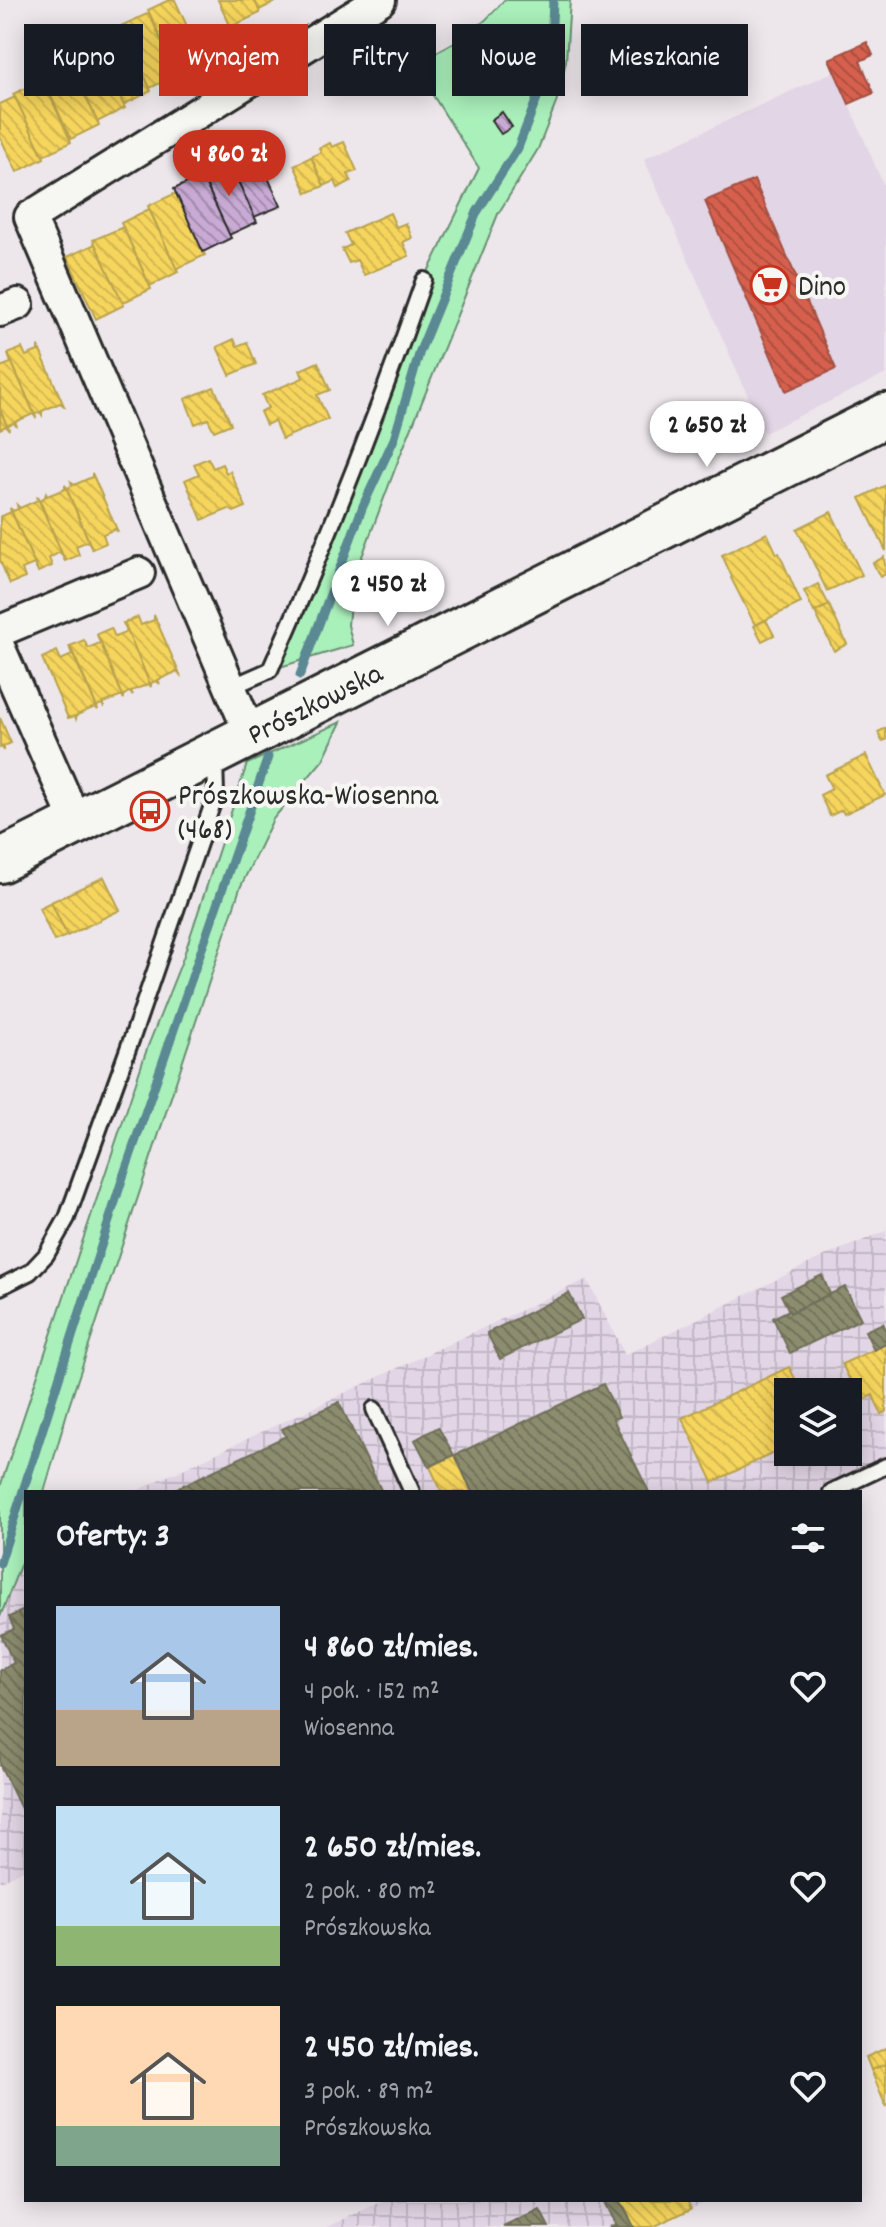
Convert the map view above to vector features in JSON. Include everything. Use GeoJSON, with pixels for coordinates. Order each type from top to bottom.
{"type":"FeatureCollection","features":[{"type":"Feature","properties":{"kind":"main road","name":"Prószkowska"},"geometry":{"type":"LineString","coordinates":[[0,861],[886,415]]}},
{"type":"Feature","properties":{"kind":"street"},"geometry":{"type":"LineString","coordinates":[[233,745],[229,688],[30,217],[380,0]]}},
{"type":"Feature","properties":{"kind":"street"},"geometry":{"type":"LineString","coordinates":[[0,631],[139,573]]}},
{"type":"Feature","properties":{"kind":"street"},"geometry":{"type":"LineString","coordinates":[[0,649],[76,822]]}},
{"type":"Feature","properties":{"kind":"lane"},"geometry":{"type":"LineString","coordinates":[[229,688],[270,670],[322,554],[424,280]]}},
{"type":"Feature","properties":{"kind":"lane"},"geometry":{"type":"LineString","coordinates":[[0,1287],[30,1272],[46,1255],[67,1218],[233,745]]}},
{"type":"Feature","properties":{"kind":"lane"},"geometry":{"type":"LineString","coordinates":[[374,1409],[411,1490]]}},
{"type":"Feature","properties":{"kind":"lane"},"geometry":{"type":"LineString","coordinates":[[835,1490],[886,1466]]}},
{"type":"Feature","properties":{"kind":"shaded area"},"geometry":{"type":"Polygon","coordinates":[[[835,71],[886,191],[886,374],[764,433],[644,159],[835,71]]]}},
{"type":"Feature","properties":{"kind":"shaded area"},"geometry":{"type":"Polygon","coordinates":[[[886,1231],[886,1466],[835,1490],[138,1490],[587,1279],[625,1355],[822,1257],[886,1231]]]}},
{"type":"Feature","properties":{"kind":"shaded area"},"geometry":{"type":"Polygon","coordinates":[[[24,1555],[24,1870],[0,1882],[0,1617],[24,1555]]]}},
{"type":"Feature","properties":{"kind":"shaded area"},"geometry":{"type":"Polygon","coordinates":[[[380,2202],[706,2202],[653,2227],[328,2227],[380,2202]]]}},
{"type":"Feature","properties":{"kind":"green space"},"geometry":{"type":"Polygon","coordinates":[[[504,0],[570,0],[565,65],[565,24],[481,24],[504,0]]]}},
{"type":"Feature","properties":{"kind":"green space"},"geometry":{"type":"Polygon","coordinates":[[[451,44],[452,96],[558,96],[556,103],[538,149],[498,214],[352,583],[348,625],[353,645],[270,670],[424,280],[479,168],[433,96],[436,96],[436,52],[451,44]]]}},
{"type":"Feature","properties":{"kind":"green space"},"geometry":{"type":"Polygon","coordinates":[[[341,722],[323,760],[273,819],[240,888],[69,1406],[45,1490],[24,1490],[24,1555],[0,1617],[0,1487],[148,1046],[183,958],[247,764],[341,722]]]}},
{"type":"Feature","properties":{"kind":"building: Mieszkania"},"geometry":{"type":"Polygon","coordinates":[[[175,0],[186,24],[159,24],[159,34],[148,10],[175,0]]]}},
{"type":"Feature","properties":{"kind":"building: Mieszkania"},"geometry":{"type":"Polygon","coordinates":[[[218,0],[255,0],[260,13],[237,24],[230,24],[218,0]]]}},
{"type":"Feature","properties":{"kind":"building: Mieszkania"},"geometry":{"type":"Polygon","coordinates":[[[255,0],[279,0],[259,10],[255,0]]]}},
{"type":"Feature","properties":{"kind":"building: Mieszkania"},"geometry":{"type":"Polygon","coordinates":[[[149,13],[159,35],[159,84],[150,88],[143,73],[143,24],[125,24],[149,13]]]}},
{"type":"Feature","properties":{"kind":"building: Mieszkania"},"geometry":{"type":"Polygon","coordinates":[[[143,73],[151,91],[143,95],[143,73]]]}},
{"type":"Feature","properties":{"kind":"building: Mieszkania"},"geometry":{"type":"Polygon","coordinates":[[[24,89],[24,96],[50,96],[71,142],[43,156],[13,94],[24,89]]]}},
{"type":"Feature","properties":{"kind":"building: Mieszkania"},"geometry":{"type":"Polygon","coordinates":[[[51,96],[86,96],[99,125],[71,139],[51,96]]]}},
{"type":"Feature","properties":{"kind":"building: Mieszkania"},"geometry":{"type":"Polygon","coordinates":[[[85,96],[120,96],[125,108],[97,122],[85,96]]]}},
{"type":"Feature","properties":{"kind":"building: Mieszkania"},"geometry":{"type":"Polygon","coordinates":[[[119,96],[141,96],[123,105],[119,96]]]}},
{"type":"Feature","properties":{"kind":"building: Mieszkania"},"geometry":{"type":"Polygon","coordinates":[[[15,97],[44,158],[17,172],[0,137],[0,104],[15,97]]]}},
{"type":"Feature","properties":{"kind":"building: Mieszkania"},"geometry":{"type":"Polygon","coordinates":[[[344,142],[357,171],[348,174],[351,181],[338,188],[335,181],[324,186],[311,157],[321,152],[319,148],[330,143],[332,147],[344,142]]]}},
{"type":"Feature","properties":{"kind":"building: Mieszkania"},"geometry":{"type":"Polygon","coordinates":[[[311,157],[324,186],[307,193],[294,165],[311,157]]]}},
{"type":"Feature","properties":{"kind":"building: Mieszkania"},"geometry":{"type":"Polygon","coordinates":[[[176,193],[205,255],[176,269],[148,206],[176,193]]]}},
{"type":"Feature","properties":{"kind":"building: Mieszkania"},"geometry":{"type":"Polygon","coordinates":[[[149,209],[178,272],[150,286],[121,223],[149,209]]]}},
{"type":"Feature","properties":{"kind":"building: Mieszkania"},"geometry":{"type":"Polygon","coordinates":[[[390,213],[396,227],[406,223],[412,238],[403,242],[409,256],[364,275],[357,260],[349,263],[342,249],[351,245],[345,233],[390,213]]]}},
{"type":"Feature","properties":{"kind":"building: Mieszkania"},"geometry":{"type":"Polygon","coordinates":[[[123,227],[151,289],[122,303],[93,240],[123,227]]]}},
{"type":"Feature","properties":{"kind":"building: Mieszkania"},"geometry":{"type":"Polygon","coordinates":[[[95,244],[124,305],[96,319],[67,257],[95,244]]]}},
{"type":"Feature","properties":{"kind":"building: Mieszkania"},"geometry":{"type":"Polygon","coordinates":[[[234,339],[237,346],[247,342],[256,364],[230,375],[217,347],[234,339]]]}},
{"type":"Feature","properties":{"kind":"building: Mieszkania"},"geometry":{"type":"Polygon","coordinates":[[[38,346],[64,406],[60,403],[42,411],[42,415],[40,412],[35,414],[36,418],[8,354],[22,348],[26,356],[38,351],[38,346]]]}},
{"type":"Feature","properties":{"kind":"building: Mieszkania"},"geometry":{"type":"Polygon","coordinates":[[[8,354],[36,418],[33,414],[15,422],[17,426],[13,423],[8,425],[9,430],[0,410],[0,367],[11,363],[8,354]]]}},
{"type":"Feature","properties":{"kind":"building: Mieszkania"},"geometry":{"type":"Polygon","coordinates":[[[318,362],[330,390],[317,395],[328,419],[282,439],[274,421],[266,425],[260,412],[268,408],[262,395],[303,378],[300,370],[318,362]]]}},
{"type":"Feature","properties":{"kind":"building: Mieszkania"},"geometry":{"type":"Polygon","coordinates":[[[214,387],[231,424],[214,431],[208,419],[195,424],[185,399],[214,387]]]}},
{"type":"Feature","properties":{"kind":"building: Mieszkania"},"geometry":{"type":"Polygon","coordinates":[[[0,410],[9,430],[6,426],[0,429],[0,410]]]}},
{"type":"Feature","properties":{"kind":"building: Mieszkania"},"geometry":{"type":"Polygon","coordinates":[[[208,458],[213,468],[222,464],[226,473],[230,471],[246,507],[234,512],[229,509],[202,520],[185,480],[199,474],[194,464],[208,458]]]}},
{"type":"Feature","properties":{"kind":"building: Mieszkania"},"geometry":{"type":"Polygon","coordinates":[[[92,473],[118,532],[115,529],[103,534],[106,543],[92,549],[65,485],[67,488],[72,486],[71,482],[74,485],[92,477],[92,473]]]}},
{"type":"Feature","properties":{"kind":"building: Mieszkania"},"geometry":{"type":"Polygon","coordinates":[[[65,485],[92,549],[88,541],[76,546],[79,555],[65,561],[38,496],[40,500],[46,493],[47,496],[65,489],[65,485]]]}},
{"type":"Feature","properties":{"kind":"building: Mieszkania"},"geometry":{"type":"Polygon","coordinates":[[[886,485],[886,551],[860,498],[886,485]]]}},
{"type":"Feature","properties":{"kind":"building: Mieszkania"},"geometry":{"type":"Polygon","coordinates":[[[37,496],[65,561],[60,552],[49,558],[52,566],[38,572],[10,508],[13,511],[18,509],[17,505],[20,508],[38,500],[37,496]]]}},
{"type":"Feature","properties":{"kind":"building: Mieszkania"},"geometry":{"type":"Polygon","coordinates":[[[10,508],[38,572],[34,564],[22,569],[25,578],[10,584],[0,561],[0,517],[11,512],[10,508]]]}},
{"type":"Feature","properties":{"kind":"building: Mieszkania"},"geometry":{"type":"Polygon","coordinates":[[[831,512],[862,575],[827,591],[797,529],[831,512]]]}},
{"type":"Feature","properties":{"kind":"building: Mieszkania"},"geometry":{"type":"Polygon","coordinates":[[[767,533],[801,603],[755,625],[722,555],[767,533]]]}},
{"type":"Feature","properties":{"kind":"building: Mieszkania"},"geometry":{"type":"Polygon","coordinates":[[[884,557],[886,574],[880,577],[873,563],[884,557]]]}},
{"type":"Feature","properties":{"kind":"building: Mieszkania"},"geometry":{"type":"Polygon","coordinates":[[[818,584],[829,605],[814,612],[804,591],[818,584]]]}},
{"type":"Feature","properties":{"kind":"building: Mieszkania"},"geometry":{"type":"Polygon","coordinates":[[[829,605],[847,644],[834,651],[815,612],[829,605]]]}},
{"type":"Feature","properties":{"kind":"building: Mieszkania"},"geometry":{"type":"Polygon","coordinates":[[[154,615],[180,675],[176,672],[158,680],[160,684],[156,681],[151,683],[151,687],[124,623],[138,617],[141,625],[154,620],[154,615]]]}},
{"type":"Feature","properties":{"kind":"building: Mieszkania"},"geometry":{"type":"Polygon","coordinates":[[[766,620],[774,635],[762,641],[754,626],[766,620]]]}},
{"type":"Feature","properties":{"kind":"building: Mieszkania"},"geometry":{"type":"Polygon","coordinates":[[[124,623],[151,687],[149,684],[131,691],[133,695],[129,692],[124,699],[97,634],[111,628],[115,637],[127,632],[124,623]]]}},
{"type":"Feature","properties":{"kind":"building: Mieszkania"},"geometry":{"type":"Polygon","coordinates":[[[97,634],[124,699],[122,696],[104,703],[104,708],[102,704],[97,706],[98,710],[70,646],[84,640],[88,648],[100,643],[97,634]]]}},
{"type":"Feature","properties":{"kind":"building: Mieszkania"},"geometry":{"type":"Polygon","coordinates":[[[69,646],[98,710],[95,707],[77,715],[76,719],[75,716],[68,718],[42,658],[57,651],[61,660],[72,655],[69,646]]]}},
{"type":"Feature","properties":{"kind":"building: Mieszkania"},"geometry":{"type":"Polygon","coordinates":[[[0,718],[11,743],[4,746],[4,751],[0,748],[0,718]]]}},
{"type":"Feature","properties":{"kind":"building: Mieszkania"},"geometry":{"type":"Polygon","coordinates":[[[886,728],[886,740],[882,741],[878,732],[886,728]]]}},
{"type":"Feature","properties":{"kind":"building: Mieszkania"},"geometry":{"type":"Polygon","coordinates":[[[866,755],[885,795],[844,814],[842,810],[830,816],[820,795],[832,789],[825,775],[866,755]]]}},
{"type":"Feature","properties":{"kind":"building: Mieszkania"},"geometry":{"type":"Polygon","coordinates":[[[104,877],[120,910],[67,936],[51,902],[104,877]]]}},
{"type":"Feature","properties":{"kind":"building: Mieszkania"},"geometry":{"type":"Polygon","coordinates":[[[51,902],[67,936],[54,941],[39,908],[51,902]]]}},
{"type":"Feature","properties":{"kind":"building: Mieszkania"},"geometry":{"type":"Polygon","coordinates":[[[886,1344],[886,1412],[881,1414],[873,1395],[862,1400],[862,1378],[849,1378],[842,1364],[886,1344]]]}},
{"type":"Feature","properties":{"kind":"building: Mieszkania"},"geometry":{"type":"Polygon","coordinates":[[[789,1367],[795,1378],[774,1378],[774,1453],[713,1482],[682,1418],[789,1367]]]}},
{"type":"Feature","properties":{"kind":"building: Mieszkania"},"geometry":{"type":"Polygon","coordinates":[[[455,1455],[471,1490],[441,1490],[430,1467],[455,1455]]]}},
{"type":"Feature","properties":{"kind":"building: Mieszkania"},"geometry":{"type":"Polygon","coordinates":[[[886,2048],[886,2064],[871,2070],[866,2057],[886,2048]]]}},
{"type":"Feature","properties":{"kind":"building: Mieszkania"},"geometry":{"type":"Polygon","coordinates":[[[886,2064],[886,2107],[871,2070],[886,2064]]]}},
{"type":"Feature","properties":{"kind":"building: Mieszkania"},"geometry":{"type":"Polygon","coordinates":[[[621,2202],[688,2202],[691,2209],[653,2227],[634,2227],[621,2202]]]}},
{"type":"Feature","properties":{"kind":"building: Handel"},"geometry":{"type":"Polygon","coordinates":[[[867,42],[873,55],[860,61],[874,93],[849,104],[829,59],[867,42]]]}},
{"type":"Feature","properties":{"kind":"building: Handel","name":"Dino"},"geometry":{"type":"Polygon","coordinates":[[[754,180],[836,369],[786,391],[705,201],[754,180]]]}},
{"type":"Feature","properties":{"kind":"building: Przemysł"},"geometry":{"type":"Polygon","coordinates":[[[822,1275],[830,1294],[790,1313],[781,1295],[822,1275]]]}},
{"type":"Feature","properties":{"kind":"building: Przemysł"},"geometry":{"type":"Polygon","coordinates":[[[845,1287],[861,1319],[790,1353],[773,1318],[845,1287]]]}},
{"type":"Feature","properties":{"kind":"building: Przemysł"},"geometry":{"type":"Polygon","coordinates":[[[569,1293],[582,1319],[500,1359],[487,1333],[569,1293]]]}},
{"type":"Feature","properties":{"kind":"building: Przemysł"},"geometry":{"type":"Polygon","coordinates":[[[883,1323],[886,1344],[874,1350],[865,1331],[883,1323]]]}},
{"type":"Feature","properties":{"kind":"building: Przemysł"},"geometry":{"type":"Polygon","coordinates":[[[603,1384],[619,1417],[613,1419],[648,1490],[471,1490],[455,1455],[603,1384]]]}},
{"type":"Feature","properties":{"kind":"building: Przemysł"},"geometry":{"type":"Polygon","coordinates":[[[339,1402],[381,1490],[173,1490],[286,1436],[282,1429],[339,1402]]]}},
{"type":"Feature","properties":{"kind":"building: Przemysł"},"geometry":{"type":"Polygon","coordinates":[[[438,1427],[454,1455],[429,1467],[415,1440],[438,1427]]]}},
{"type":"Feature","properties":{"kind":"building: Przemysł"},"geometry":{"type":"Polygon","coordinates":[[[24,1610],[24,1815],[0,1765],[0,1670],[14,1663],[1,1635],[14,1629],[9,1617],[24,1610]]]}},
{"type":"Feature","properties":{"kind":"building: Przemysł"},"geometry":{"type":"Polygon","coordinates":[[[605,2202],[621,2202],[634,2227],[609,2227],[616,2224],[605,2202]]]}},
{"type":"Feature","properties":{"kind":"building: Przemysł"},"geometry":{"type":"Polygon","coordinates":[[[540,2210],[549,2227],[503,2227],[540,2210]]]}},
{"type":"Feature","properties":{"kind":"building: Inne"},"geometry":{"type":"Polygon","coordinates":[[[502,112],[512,127],[501,134],[491,120],[502,112]]]}},
{"type":"Feature","properties":{"kind":"building: Inne"},"geometry":{"type":"Polygon","coordinates":[[[253,145],[281,206],[254,217],[227,157],[253,145]]]}},
{"type":"Feature","properties":{"kind":"building: Inne"},"geometry":{"type":"Polygon","coordinates":[[[228,160],[257,222],[229,235],[201,173],[228,160]]]}},
{"type":"Feature","properties":{"kind":"building: Inne"},"geometry":{"type":"Polygon","coordinates":[[[202,176],[231,238],[203,252],[174,189],[202,176]]]}},
{"type":"Feature","properties":{"kind":"waterway"},"geometry":{"type":"LineString","coordinates":[[300,675],[363,506],[394,439],[420,351],[477,212],[518,148],[537,98],[551,47],[553,0]]}},
{"type":"Feature","properties":{"kind":"waterway"},"geometry":{"type":"LineString","coordinates":[[0,1563],[123,1177],[268,757]]}},
{"type":"Feature","properties":{"kind":"place","name":"Dino"},"geometry":{"type":"Point","coordinates":[770,285]}},
{"type":"Feature","properties":{"kind":"place","name":"Prószkowska-Wiosenna (468)"},"geometry":{"type":"Point","coordinates":[150,811]}}]}
